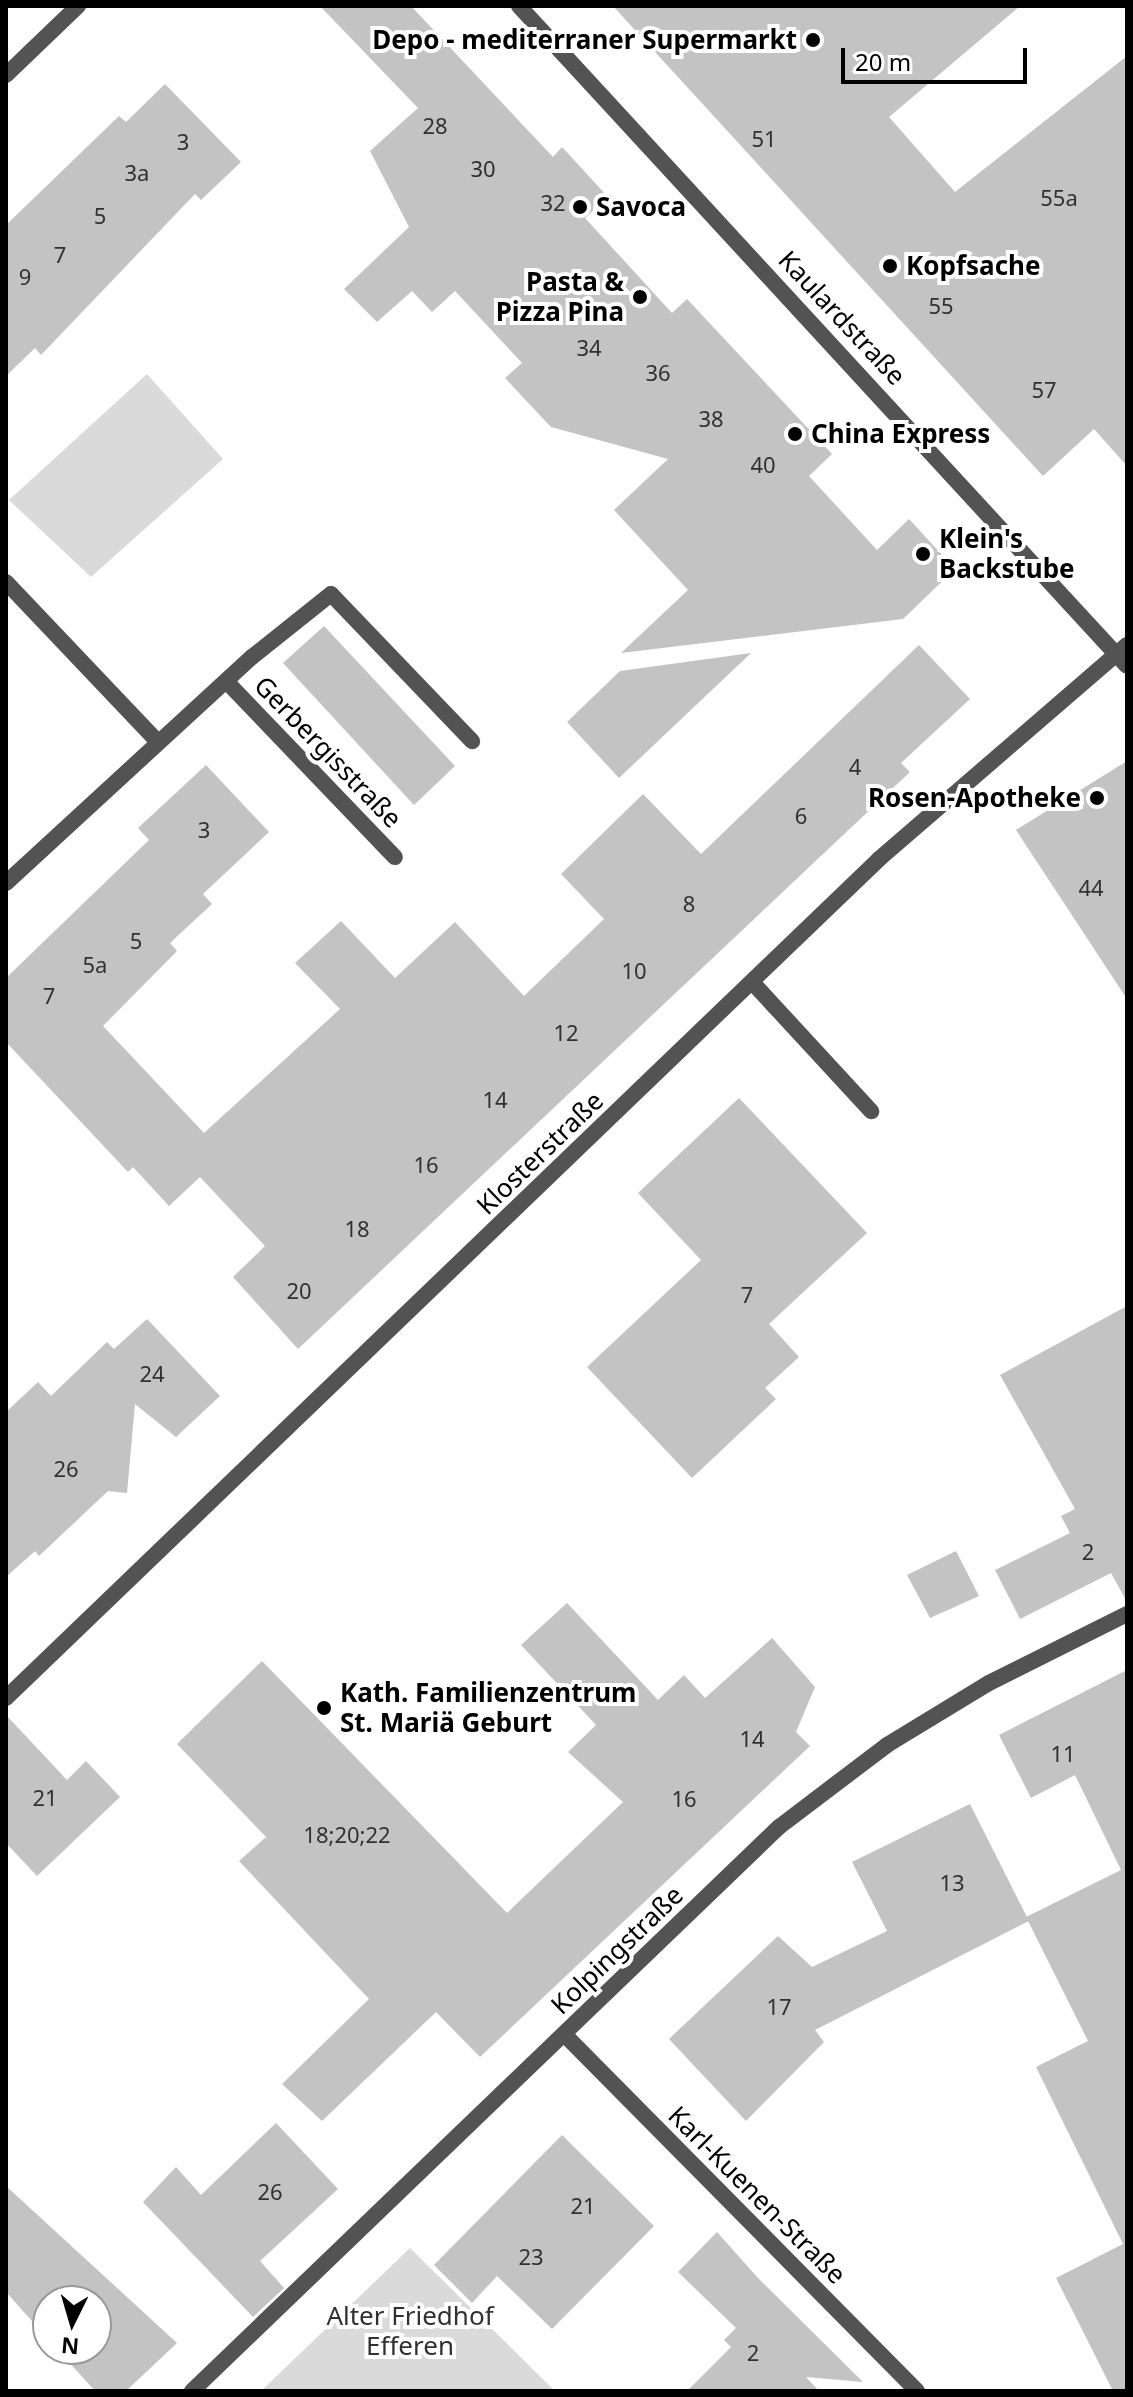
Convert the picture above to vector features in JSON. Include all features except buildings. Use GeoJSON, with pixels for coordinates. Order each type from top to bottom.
{"type":"FeatureCollection","features":[{"type":"Feature","properties":{"kind":"street"},"geometry":{"type":"LineString","coordinates":[[6,75],[78,6]]}},
{"type":"Feature","properties":{"kind":"street","name":"Kaulardstraße"},"geometry":{"type":"LineString","coordinates":[[519,6],[1124,654]]}},
{"type":"Feature","properties":{"kind":"street"},"geometry":{"type":"LineString","coordinates":[[6,582],[157,741]]}},
{"type":"Feature","properties":{"kind":"street","name":"Gerbergisstraße"},"geometry":{"type":"LineString","coordinates":[[6,883],[157,741],[252,657],[331,594],[472,741]]}},
{"type":"Feature","properties":{"kind":"street","name":"Klosterstraße"},"geometry":{"type":"LineString","coordinates":[[6,1698],[879,859],[1124,654]]}},
{"type":"Feature","properties":{"kind":"street","name":"Gerbergisstraße"},"geometry":{"type":"LineString","coordinates":[[226,681],[395,857]]}},
{"type":"Feature","properties":{"kind":"street"},"geometry":{"type":"LineString","coordinates":[[752,982],[871,1111]]}},
{"type":"Feature","properties":{"kind":"street","name":"Kolpingstraße"},"geometry":{"type":"LineString","coordinates":[[192,2391],[779,1827],[875,1753],[989,1683],[1127,1614]]}},
{"type":"Feature","properties":{"kind":"street","name":"Karl-Kuenen-Straße"},"geometry":{"type":"LineString","coordinates":[[564,2034],[917,2391]]}},
{"type":"Feature","properties":{"kind":"green space"},"geometry":{"type":"Polygon","coordinates":[[[147,374],[223,459],[91,577],[9,500],[147,374]]]}},
{"type":"Feature","properties":{"kind":"green space","name":"Alter Friedhof Efferen"},"geometry":{"type":"Polygon","coordinates":[[[410,2248],[555,2391],[261,2391],[410,2248]]]}},
{"type":"Feature","properties":{"kind":"place","name":"Depo - mediterraner Supermarkt"},"geometry":{"type":"Point","coordinates":[813,40]}},
{"type":"Feature","properties":{"kind":"place","name":"Savoca"},"geometry":{"type":"Point","coordinates":[580,207]}},
{"type":"Feature","properties":{"kind":"place","name":"Kopfsache"},"geometry":{"type":"Point","coordinates":[890,266]}},
{"type":"Feature","properties":{"kind":"place","name":"Pasta & Pizza Pina"},"geometry":{"type":"Point","coordinates":[640,297]}},
{"type":"Feature","properties":{"kind":"place","name":"China Express"},"geometry":{"type":"Point","coordinates":[795,434]}},
{"type":"Feature","properties":{"kind":"place","name":"Klein's Backstube"},"geometry":{"type":"Point","coordinates":[923,554]}},
{"type":"Feature","properties":{"kind":"place","name":"Rosen-Apotheke"},"geometry":{"type":"Point","coordinates":[1097,798]}},
{"type":"Feature","properties":{"kind":"place","name":"Kath. Familienzentrum St. Mariä Geburt"},"geometry":{"type":"Point","coordinates":[324,1708]}}]}
